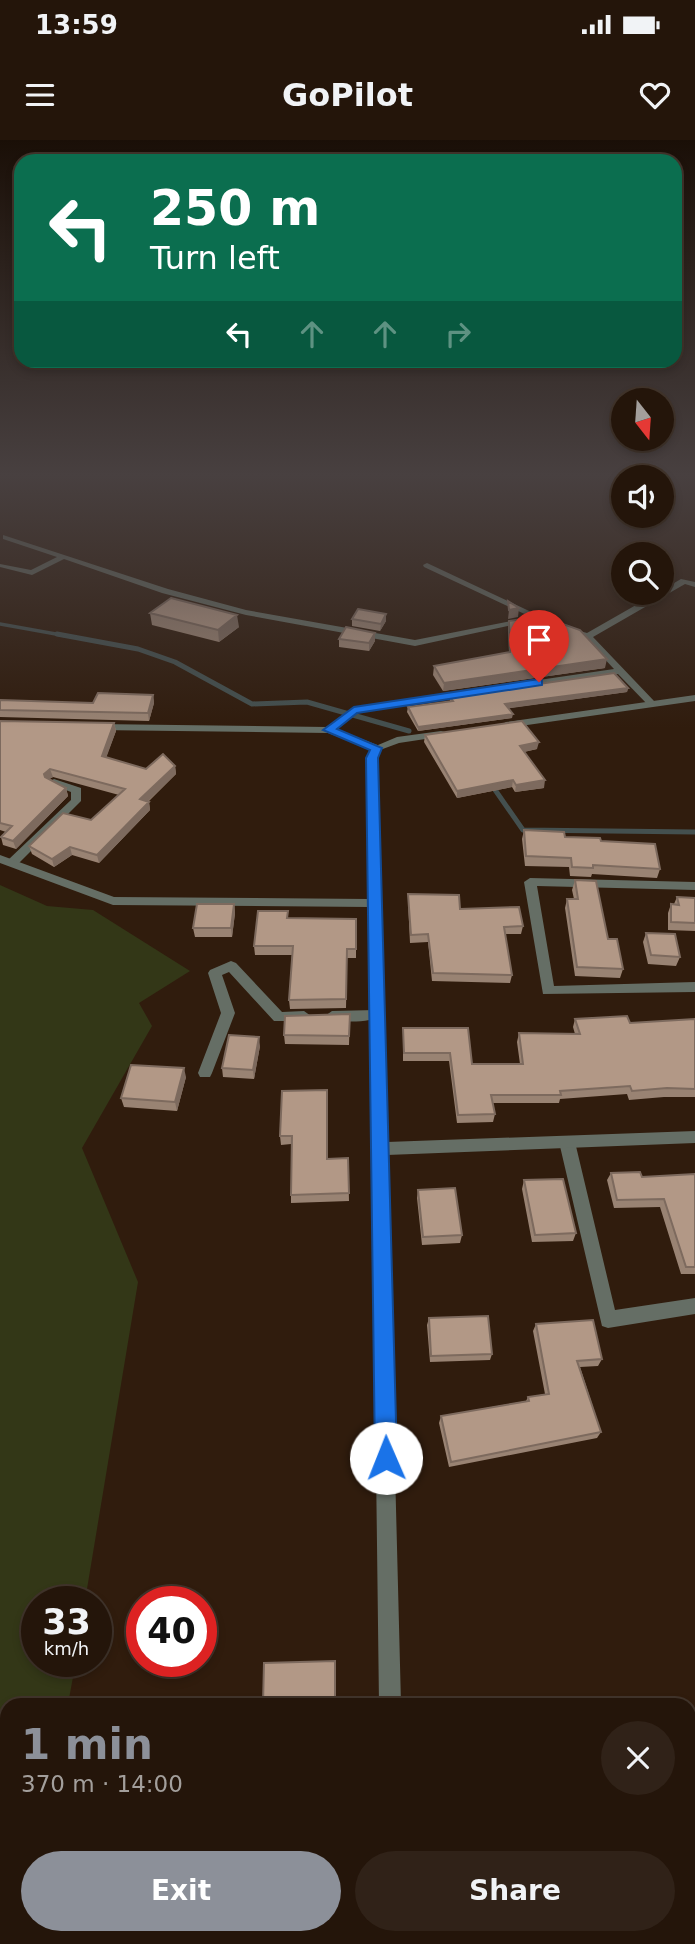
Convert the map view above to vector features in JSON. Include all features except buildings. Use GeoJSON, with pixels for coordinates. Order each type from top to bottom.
{"type":"FeatureCollection","features":[{"type":"Feature","properties":{"kind":"street"},"geometry":{"type":"LineString","coordinates":[[4,565],[32,573],[55,560]]}},
{"type":"Feature","properties":{"kind":"street"},"geometry":{"type":"LineString","coordinates":[[75,560],[165,591],[246,612],[415,643],[538,618]]}},
{"type":"Feature","properties":{"kind":"street"},"geometry":{"type":"LineString","coordinates":[[427,565],[550,622]]}},
{"type":"Feature","properties":{"kind":"street"},"geometry":{"type":"LineString","coordinates":[[588,636],[684,581],[695,585]]}},
{"type":"Feature","properties":{"kind":"street"},"geometry":{"type":"LineString","coordinates":[[562,626],[588,636],[618,671],[652,704]]}},
{"type":"Feature","properties":{"kind":"street"},"geometry":{"type":"LineString","coordinates":[[329,730],[354,710],[618,671]]}},
{"type":"Feature","properties":{"kind":"street"},"geometry":{"type":"LineString","coordinates":[[491,727],[695,698]]}},
{"type":"Feature","properties":{"kind":"street"},"geometry":{"type":"LineString","coordinates":[[84,726],[329,730],[376,748],[397,740],[451,733]]}},
{"type":"Feature","properties":{"kind":"street"},"geometry":{"type":"LineString","coordinates":[[376,748],[372,758],[374,903],[390,1698]]}},
{"type":"Feature","properties":{"kind":"street"},"geometry":{"type":"LineString","coordinates":[[54,782],[77,790],[76,801],[6,861],[113,901],[374,903]]}},
{"type":"Feature","properties":{"kind":"street"},"geometry":{"type":"LineString","coordinates":[[695,886],[530,882],[548,991],[695,987]]}},
{"type":"Feature","properties":{"kind":"street"},"geometry":{"type":"LineString","coordinates":[[205,1073],[228,1013],[215,974],[231,966],[279,1017],[376,1015]]}},
{"type":"Feature","properties":{"kind":"street"},"geometry":{"type":"LineString","coordinates":[[378,1149],[695,1137]]}},
{"type":"Feature","properties":{"kind":"street"},"geometry":{"type":"LineString","coordinates":[[567,1142],[608,1320],[695,1306]]}},
{"type":"Feature","properties":{"kind":"green space"},"geometry":{"type":"Polygon","coordinates":[[[0,885],[47,906],[93,910],[190,971],[139,1003],[152,1026],[82,1148],[138,1282],[87,1586],[21,1586],[21,1677],[73,1677],[69,1698],[0,1698],[0,885]]]}},
{"type":"Feature","properties":{"kind":"waterway"},"geometry":{"type":"LineString","coordinates":[[0,624],[67,636]]}},
{"type":"Feature","properties":{"kind":"waterway"},"geometry":{"type":"LineString","coordinates":[[57,634],[138,649],[175,662],[252,704],[307,702],[409,731]]}},
{"type":"Feature","properties":{"kind":"waterway"},"geometry":{"type":"LineString","coordinates":[[491,784],[523,830],[695,832]]}},
{"type":"Feature","properties":{"kind":"route"},"geometry":{"type":"LineString","coordinates":[[386,1458],[372,758],[376,748],[329,730],[354,710],[539,682]]}}]}
